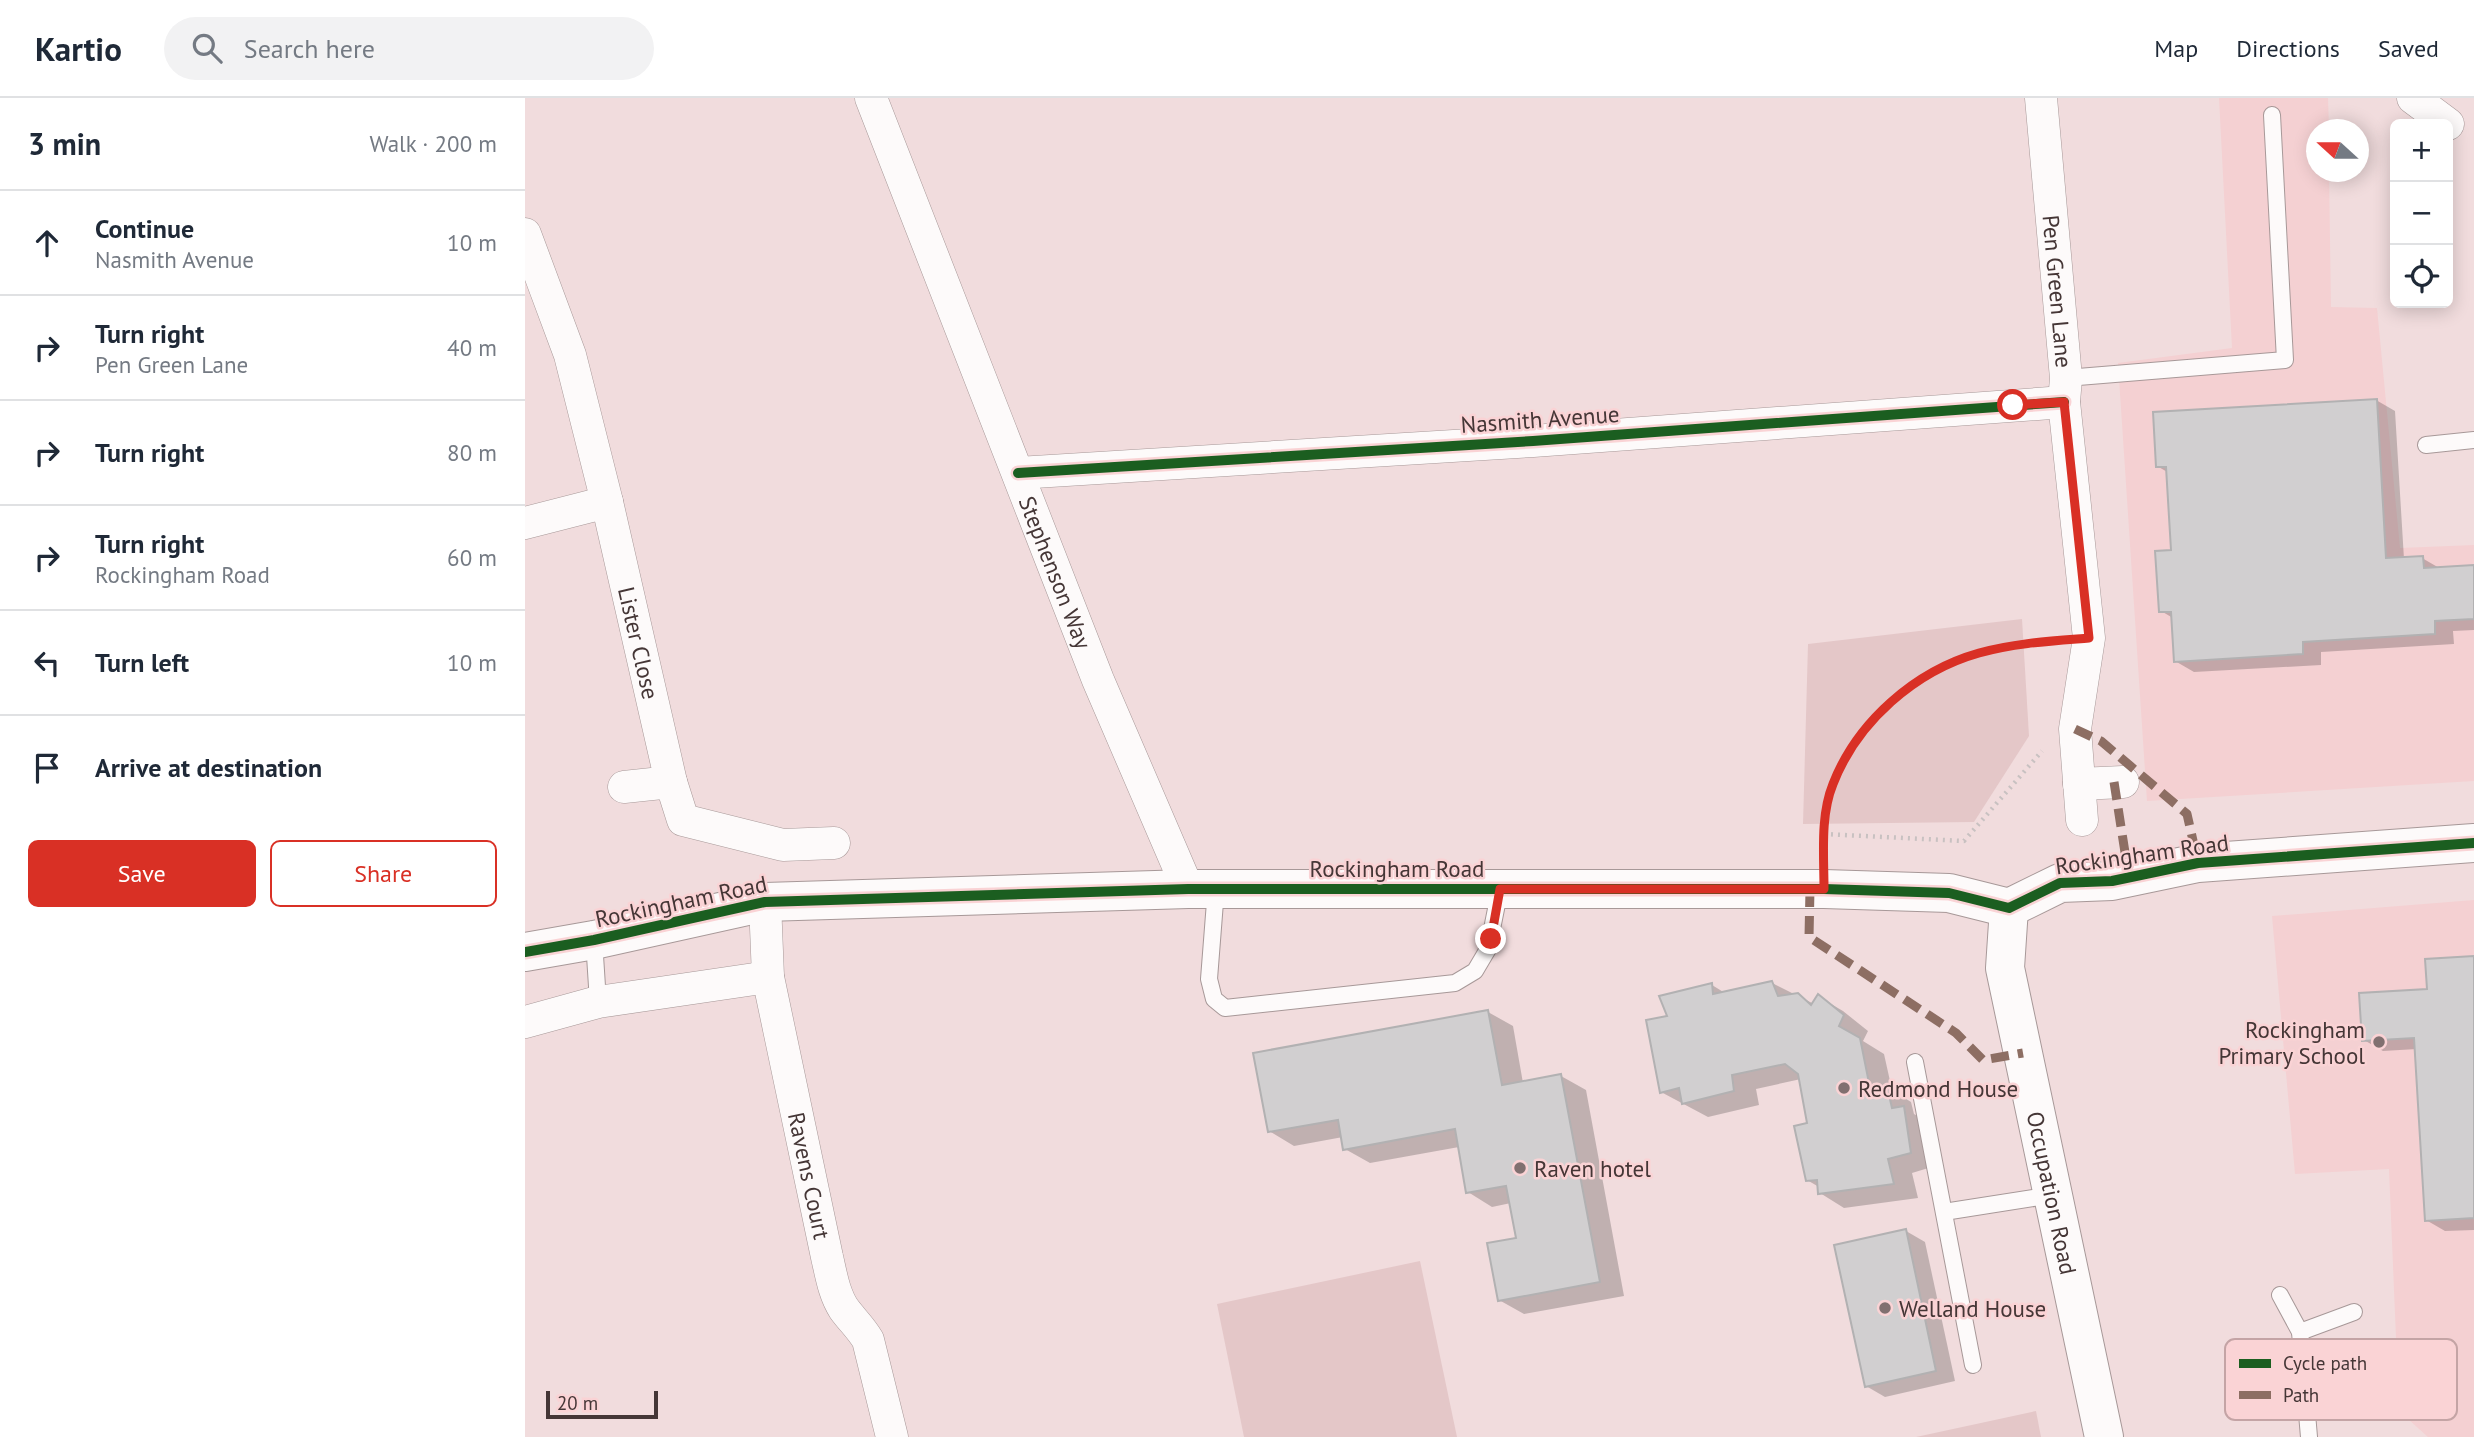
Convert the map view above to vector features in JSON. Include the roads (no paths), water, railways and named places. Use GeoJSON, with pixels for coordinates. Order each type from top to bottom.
{"type":"FeatureCollection","features":[{"type":"Feature","properties":{"kind":"street","name":"Stephenson Way"},"geometry":{"type":"LineString","coordinates":[[871,98],[1098,680],[1202,889]]}},
{"type":"Feature","properties":{"kind":"street","name":"Pen Green Lane"},"geometry":{"type":"LineString","coordinates":[[2041,98],[2089,638],[2075,729],[2082,820]]}},
{"type":"Feature","properties":{"kind":"street"},"geometry":{"type":"LineString","coordinates":[[2413,98],[2441,119]]}},
{"type":"Feature","properties":{"kind":"street"},"geometry":{"type":"LineString","coordinates":[[2453,128],[2456,131],[2474,129]]}},
{"type":"Feature","properties":{"kind":"street","name":"Lister Close"},"geometry":{"type":"LineString","coordinates":[[525,234],[570,355],[607,502],[671,782],[683,820],[783,845],[834,843]]}},
{"type":"Feature","properties":{"kind":"street","name":"Nasmith Avenue"},"geometry":{"type":"LineString","coordinates":[[1018,473],[1533,441],[2065,390]]}},
{"type":"Feature","properties":{"kind":"street"},"geometry":{"type":"LineString","coordinates":[[525,523],[607,502]]}},
{"type":"Feature","properties":{"kind":"street"},"geometry":{"type":"LineString","coordinates":[[624,787],[671,782]]}},
{"type":"Feature","properties":{"kind":"street"},"geometry":{"type":"LineString","coordinates":[[2080,784],[2123,782]]}},
{"type":"Feature","properties":{"kind":"street","name":"Rockingham Road"},"geometry":{"type":"LineString","coordinates":[[525,952],[594,940],[765,902],[1202,889],[1824,889],[1949,893],[2009,908],[2060,883],[2112,881],[2198,863],[2474,843]]}},
{"type":"Feature","properties":{"kind":"street","name":"Ravens Court"},"geometry":{"type":"LineString","coordinates":[[765,902],[768,977],[834,1287],[843,1308],[860,1325],[868,1340],[892,1437]]}},
{"type":"Feature","properties":{"kind":"street","name":"Occupation Road"},"geometry":{"type":"LineString","coordinates":[[2009,908],[2005,968],[2104,1437]]}},
{"type":"Feature","properties":{"kind":"street"},"geometry":{"type":"LineString","coordinates":[[525,1022],[598,1002],[768,977]]}},
{"type":"Feature","properties":{"kind":"lane"},"geometry":{"type":"LineString","coordinates":[[2065,390],[2285,360],[2272,115]]}},
{"type":"Feature","properties":{"kind":"lane"},"geometry":{"type":"LineString","coordinates":[[2426,445],[2474,440]]}},
{"type":"Feature","properties":{"kind":"lane"},"geometry":{"type":"LineString","coordinates":[[1202,889],[1209,979],[1214,999],[1225,1008],[1455,983],[1475,971],[1488,949],[1500,889]]}},
{"type":"Feature","properties":{"kind":"lane"},"geometry":{"type":"LineString","coordinates":[[594,940],[598,1002]]}},
{"type":"Feature","properties":{"kind":"lane"},"geometry":{"type":"LineString","coordinates":[[1915,1062],[1973,1365]]}},
{"type":"Feature","properties":{"kind":"lane"},"geometry":{"type":"LineString","coordinates":[[1944,1213],[2053,1195]]}},
{"type":"Feature","properties":{"kind":"lane"},"geometry":{"type":"LineString","coordinates":[[2280,1294],[2300,1332],[2301,1339]]}},
{"type":"Feature","properties":{"kind":"lane"},"geometry":{"type":"LineString","coordinates":[[2300,1332],[2354,1312]]}},
{"type":"Feature","properties":{"kind":"place","name":"Rockingham Primary School"},"geometry":{"type":"Point","coordinates":[2379,1042]}},
{"type":"Feature","properties":{"kind":"place","name":"Redmond House"},"geometry":{"type":"Point","coordinates":[1844,1088]}},
{"type":"Feature","properties":{"kind":"place","name":"Raven hotel"},"geometry":{"type":"Point","coordinates":[1520,1168]}},
{"type":"Feature","properties":{"kind":"place","name":"Welland House"},"geometry":{"type":"Point","coordinates":[1885,1308]}}]}
